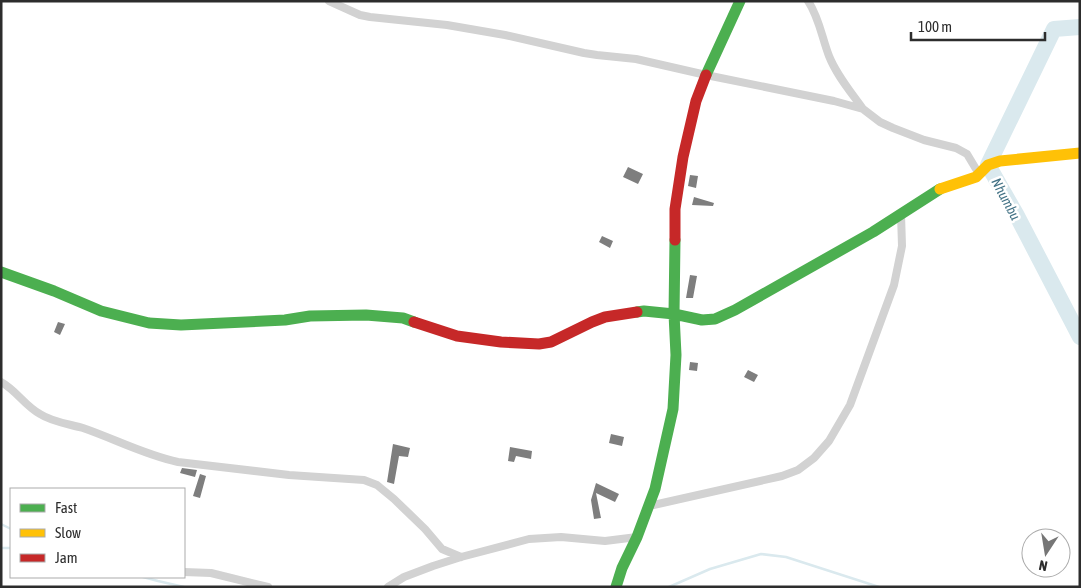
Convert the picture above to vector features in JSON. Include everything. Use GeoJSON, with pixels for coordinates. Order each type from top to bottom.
{"type":"FeatureCollection","features":[{"type":"Feature","properties":{"kind":"street"},"geometry":{"type":"LineString","coordinates":[[330,1],[360,15],[464,28],[584,53],[636,59],[825,99],[863,109]]}},
{"type":"Feature","properties":{"kind":"street"},"geometry":{"type":"LineString","coordinates":[[616,587],[655,489],[673,408],[676,355],[674,314],[675,209],[685,148],[696,101],[740,1]]}},
{"type":"Feature","properties":{"kind":"street"},"geometry":{"type":"LineString","coordinates":[[808,1],[830,57],[842,80],[863,109],[880,122],[893,128],[924,140],[956,148],[967,154],[979,174]]}},
{"type":"Feature","properties":{"kind":"street"},"geometry":{"type":"LineString","coordinates":[[1,272],[102,311],[149,323],[181,325],[285,320],[310,316],[366,315],[403,318],[457,336],[501,342],[539,344],[551,342],[605,317],[644,312],[674,314],[702,320],[715,319],[735,310],[874,232],[940,189],[968,180],[979,174],[988,165],[1000,161],[1080,153]]}},
{"type":"Feature","properties":{"kind":"street"},"geometry":{"type":"LineString","coordinates":[[649,506],[782,476],[798,470],[814,458],[829,441],[850,405],[894,285],[902,246],[901,214]]}},
{"type":"Feature","properties":{"kind":"street"},"geometry":{"type":"LineString","coordinates":[[1,382],[13,390],[37,413],[45,417],[84,429],[161,458],[178,462],[364,480],[377,485],[394,499],[418,521],[442,549],[461,556]]}},
{"type":"Feature","properties":{"kind":"street"},"geometry":{"type":"LineString","coordinates":[[388,587],[417,571],[461,556],[529,539],[561,537],[605,541],[637,537]]}},
{"type":"Feature","properties":{"kind":"street"},"geometry":{"type":"LineString","coordinates":[[185,572],[211,573],[268,587]]}},
{"type":"Feature","properties":{"kind":"building"},"geometry":{"type":"Polygon","coordinates":[[[628,167],[643,174],[638,184],[623,177],[628,167]]]}},
{"type":"Feature","properties":{"kind":"building"},"geometry":{"type":"Polygon","coordinates":[[[690,175],[698,176],[696,188],[688,186],[690,175]]]}},
{"type":"Feature","properties":{"kind":"building"},"geometry":{"type":"Polygon","coordinates":[[[694,197],[714,203],[713,206],[692,205],[694,197]]]}},
{"type":"Feature","properties":{"kind":"building"},"geometry":{"type":"Polygon","coordinates":[[[602,236],[613,241],[610,248],[599,242],[602,236]]]}},
{"type":"Feature","properties":{"kind":"building"},"geometry":{"type":"Polygon","coordinates":[[[690,275],[697,276],[693,298],[686,298],[690,275]]]}},
{"type":"Feature","properties":{"kind":"building"},"geometry":{"type":"Polygon","coordinates":[[[58,322],[65,324],[60,335],[54,332],[58,322]]]}},
{"type":"Feature","properties":{"kind":"building"},"geometry":{"type":"Polygon","coordinates":[[[690,362],[698,363],[697,371],[689,370],[690,362]]]}},
{"type":"Feature","properties":{"kind":"building"},"geometry":{"type":"Polygon","coordinates":[[[748,370],[758,375],[754,382],[744,377],[748,370]]]}},
{"type":"Feature","properties":{"kind":"building"},"geometry":{"type":"Polygon","coordinates":[[[611,434],[624,437],[622,446],[609,443],[611,434]]]}},
{"type":"Feature","properties":{"kind":"building"},"geometry":{"type":"Polygon","coordinates":[[[393,444],[410,448],[408,457],[399,456],[394,484],[387,482],[393,444]]]}},
{"type":"Feature","properties":{"kind":"building"},"geometry":{"type":"Polygon","coordinates":[[[510,447],[532,451],[531,459],[516,456],[514,462],[508,461],[510,447]]]}},
{"type":"Feature","properties":{"kind":"building"},"geometry":{"type":"Polygon","coordinates":[[[182,468],[197,470],[195,477],[180,473],[182,468]]]}},
{"type":"Feature","properties":{"kind":"building"},"geometry":{"type":"Polygon","coordinates":[[[200,474],[206,476],[200,498],[193,496],[200,474]]]}},
{"type":"Feature","properties":{"kind":"building"},"geometry":{"type":"Polygon","coordinates":[[[596,483],[619,494],[615,502],[596,493],[601,518],[594,519],[591,500],[596,483]]]}},
{"type":"Feature","properties":{"kind":"waterway","name":"Nhumbu"},"geometry":{"type":"LineString","coordinates":[[1080,27],[1054,29],[988,165],[1016,214],[1080,337]]}},
{"type":"Feature","properties":{"kind":"waterway"},"geometry":{"type":"LineString","coordinates":[[1,524],[10,528]]}},
{"type":"Feature","properties":{"kind":"waterway"},"geometry":{"type":"LineString","coordinates":[[1,548],[10,548]]}},
{"type":"Feature","properties":{"kind":"waterway"},"geometry":{"type":"LineString","coordinates":[[669,587],[710,569],[761,554],[786,557],[879,587]]}},
{"type":"Feature","properties":{"kind":"waterway"},"geometry":{"type":"LineString","coordinates":[[147,578],[184,587]]}},
{"type":"Feature","properties":{"kind":"traffic: fast"},"geometry":{"type":"LineString","coordinates":[[706,75],[740,1]]}},
{"type":"Feature","properties":{"kind":"traffic: fast"},"geometry":{"type":"LineString","coordinates":[[637,312],[674,314],[702,320],[715,319],[735,310],[873,232],[940,189]]}},
{"type":"Feature","properties":{"kind":"traffic: fast"},"geometry":{"type":"LineString","coordinates":[[616,587],[655,489],[673,409],[676,355],[674,314],[675,240]]}},
{"type":"Feature","properties":{"kind":"traffic: fast"},"geometry":{"type":"LineString","coordinates":[[1,272],[54,291],[101,311],[149,323],[181,325],[285,320],[310,316],[366,315],[403,318],[414,322]]}},
{"type":"Feature","properties":{"kind":"traffic: slow"},"geometry":{"type":"LineString","coordinates":[[940,189],[976,177],[988,165],[1000,161],[1080,153]]}},
{"type":"Feature","properties":{"kind":"traffic: jam"},"geometry":{"type":"LineString","coordinates":[[675,240],[675,209],[683,157],[696,101],[706,75]]}},
{"type":"Feature","properties":{"kind":"traffic: jam"},"geometry":{"type":"LineString","coordinates":[[414,322],[457,336],[501,342],[539,344],[551,342],[605,317],[637,312]]}}]}
